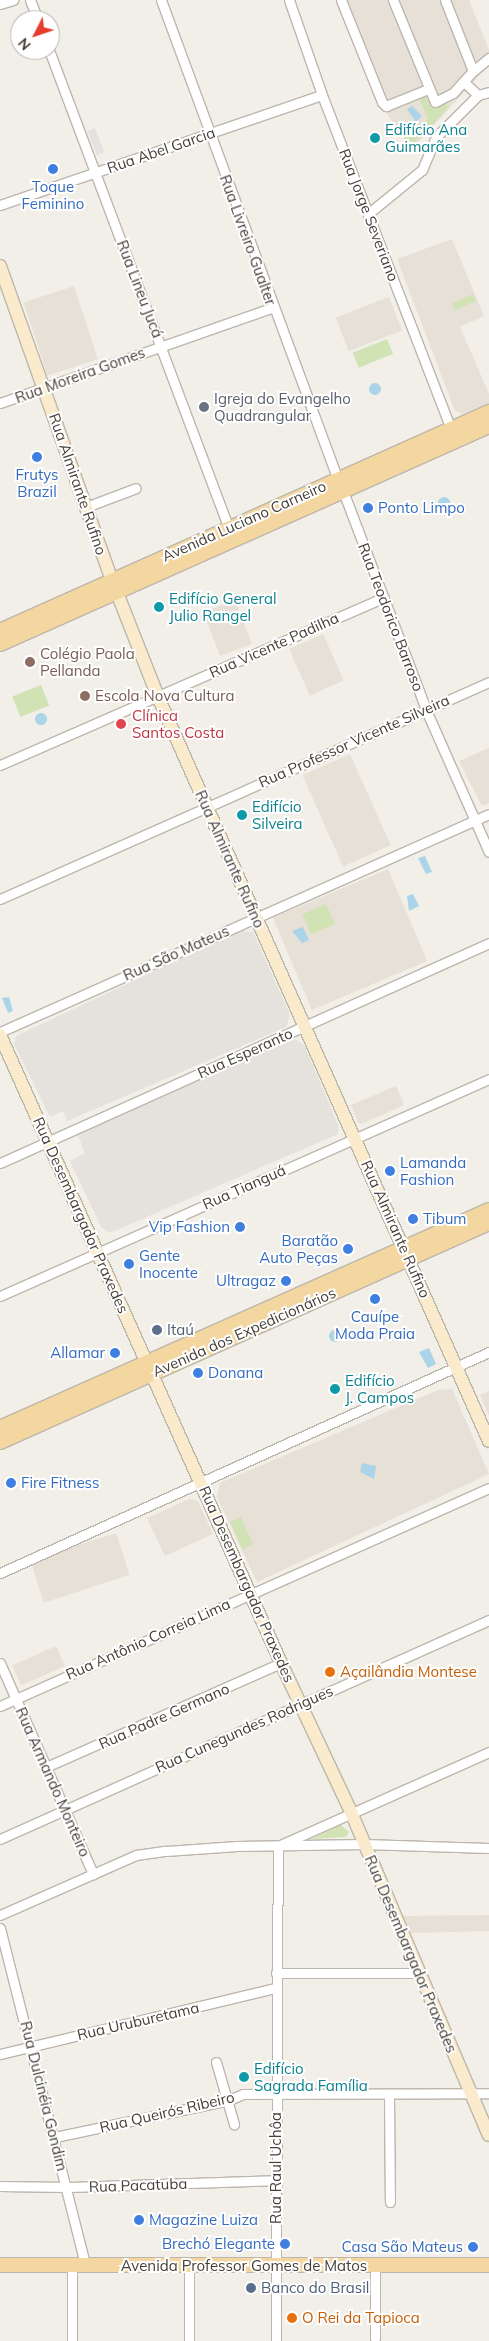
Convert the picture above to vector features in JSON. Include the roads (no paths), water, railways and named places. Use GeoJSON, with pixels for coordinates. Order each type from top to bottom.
{"type":"FeatureCollection","features":[{"type":"Feature","properties":{"kind":"main road","name":"Avenida Luciano Carneiro"},"geometry":{"type":"LineString","coordinates":[[1,626],[114,586],[341,485],[451,429],[489,412]]}},
{"type":"Feature","properties":{"kind":"main road","name":"Avenida Luciano Carneiro"},"geometry":{"type":"LineString","coordinates":[[0,644],[229,529],[489,426]]}},
{"type":"Feature","properties":{"kind":"main road","name":"Avenida dos Expedicionários"},"geometry":{"type":"LineString","coordinates":[[406,1254],[489,1210]]}},
{"type":"Feature","properties":{"kind":"main road","name":"Avenida dos Expedicionários"},"geometry":{"type":"LineString","coordinates":[[0,1428],[150,1368],[406,1254],[489,1223]]}},
{"type":"Feature","properties":{"kind":"main road","name":"Avenida dos Expedicionários"},"geometry":{"type":"LineString","coordinates":[[0,1442],[150,1368]]}},
{"type":"Feature","properties":{"kind":"main road","name":"Avenida Professor Gomes de Matos"},"geometry":{"type":"LineString","coordinates":[[0,2265],[489,2265]]}},
{"type":"Feature","properties":{"kind":"street"},"geometry":{"type":"LineString","coordinates":[[0,4],[13,0]]}},
{"type":"Feature","properties":{"kind":"street","name":"Rua Livreiro Gualter"},"geometry":{"type":"LineString","coordinates":[[161,0],[272,308],[341,485]]}},
{"type":"Feature","properties":{"kind":"street","name":"Rua Jorge Severiano"},"geometry":{"type":"LineString","coordinates":[[289,0],[322,95],[369,212],[451,429]]}},
{"type":"Feature","properties":{"kind":"street"},"geometry":{"type":"LineString","coordinates":[[341,0],[382,102],[386,106],[428,89]]}},
{"type":"Feature","properties":{"kind":"street"},"geometry":{"type":"LineString","coordinates":[[393,0],[428,89],[435,102],[453,94],[473,71],[489,58]]}},
{"type":"Feature","properties":{"kind":"street"},"geometry":{"type":"LineString","coordinates":[[445,0],[473,71]]}},
{"type":"Feature","properties":{"kind":"street","name":"Rua Lineu Jucá"},"geometry":{"type":"LineString","coordinates":[[53,60],[162,346],[229,529]]}},
{"type":"Feature","properties":{"kind":"street"},"geometry":{"type":"LineString","coordinates":[[464,82],[478,95]]}},
{"type":"Feature","properties":{"kind":"street"},"geometry":{"type":"LineString","coordinates":[[369,212],[422,170],[436,137],[478,95],[489,92]]}},
{"type":"Feature","properties":{"kind":"street","name":"Rua Abel Garcia"},"geometry":{"type":"LineString","coordinates":[[0,206],[322,95]]}},
{"type":"Feature","properties":{"kind":"street","name":"Rua Almirante Rufino"},"geometry":{"type":"LineString","coordinates":[[0,266],[114,586],[158,697],[356,1138],[489,1441]]}},
{"type":"Feature","properties":{"kind":"street","name":"Rua Moreira Gomes"},"geometry":{"type":"LineString","coordinates":[[0,403],[272,308]]}},
{"type":"Feature","properties":{"kind":"street","name":"Rua Teodorico Barroso"},"geometry":{"type":"LineString","coordinates":[[341,485],[426,710],[489,852]]}},
{"type":"Feature","properties":{"kind":"street"},"geometry":{"type":"LineString","coordinates":[[86,507],[136,488]]}},
{"type":"Feature","properties":{"kind":"street","name":"Rua Vicente Padilha"},"geometry":{"type":"LineString","coordinates":[[0,766],[384,597]]}},
{"type":"Feature","properties":{"kind":"street","name":"Rua Professor Vicente Silveira"},"geometry":{"type":"LineString","coordinates":[[0,899],[489,682]]}},
{"type":"Feature","properties":{"kind":"street","name":"Rua São Mateus"},"geometry":{"type":"LineString","coordinates":[[0,1034],[489,814]]}},
{"type":"Feature","properties":{"kind":"street","name":"Rua Esperanto"},"geometry":{"type":"LineString","coordinates":[[0,1162],[489,943]]}},
{"type":"Feature","properties":{"kind":"street","name":"Rua Desembargador Praxedes"},"geometry":{"type":"LineString","coordinates":[[0,1034],[47,1142],[202,1482],[299,1703],[351,1812],[489,2135]]}},
{"type":"Feature","properties":{"kind":"street","name":"Rua Tianguá"},"geometry":{"type":"LineString","coordinates":[[0,1296],[489,1079]]}},
{"type":"Feature","properties":{"kind":"street"},"geometry":{"type":"LineString","coordinates":[[0,1573],[489,1352]]}},
{"type":"Feature","properties":{"kind":"street","name":"Rua Antônio Correia Lima"},"geometry":{"type":"LineString","coordinates":[[0,1706],[250,1592],[489,1488]]}},
{"type":"Feature","properties":{"kind":"street","name":"Rua Cunegundes Rodrigues"},"geometry":{"type":"LineString","coordinates":[[0,1839],[299,1703],[489,1620]]}},
{"type":"Feature","properties":{"kind":"street","name":"Rua Armando Monteiro"},"geometry":{"type":"LineString","coordinates":[[0,1663],[93,1874]]}},
{"type":"Feature","properties":{"kind":"street","name":"Rua Padre Germano"},"geometry":{"type":"LineString","coordinates":[[46,1767],[281,1663]]}},
{"type":"Feature","properties":{"kind":"street"},"geometry":{"type":"LineString","coordinates":[[278,1846],[489,1752]]}},
{"type":"Feature","properties":{"kind":"street"},"geometry":{"type":"LineString","coordinates":[[0,1915],[136,1855],[278,1846],[364,1844],[489,1848]]}},
{"type":"Feature","properties":{"kind":"street","name":"Rua Raul Uchôa"},"geometry":{"type":"LineString","coordinates":[[276,2341],[277,2093],[275,1988],[278,1846]]}},
{"type":"Feature","properties":{"kind":"street","name":"Rua Dulcinéia Gondim"},"geometry":{"type":"LineString","coordinates":[[0,1928],[32,2045],[67,2187],[79,2265],[72,2341]]}},
{"type":"Feature","properties":{"kind":"street"},"geometry":{"type":"LineString","coordinates":[[276,1973],[419,1972]]}},
{"type":"Feature","properties":{"kind":"street","name":"Rua Uruburetama"},"geometry":{"type":"LineString","coordinates":[[0,2054],[275,1988]]}},
{"type":"Feature","properties":{"kind":"street"},"geometry":{"type":"LineString","coordinates":[[216,2062],[229,2100],[234,2124]]}},
{"type":"Feature","properties":{"kind":"street","name":"Rua Queirós Ribeiro"},"geometry":{"type":"LineString","coordinates":[[55,2137],[229,2100],[243,2094],[389,2095],[489,2093]]}},
{"type":"Feature","properties":{"kind":"street"},"geometry":{"type":"LineString","coordinates":[[389,2095],[390,2202]]}},
{"type":"Feature","properties":{"kind":"street","name":"Rua Pacatuba"},"geometry":{"type":"LineString","coordinates":[[0,2186],[67,2187],[276,2180]]}},
{"type":"Feature","properties":{"kind":"street"},"geometry":{"type":"LineString","coordinates":[[189,2265],[190,2341]]}},
{"type":"Feature","properties":{"kind":"street"},"geometry":{"type":"LineString","coordinates":[[375,2266],[375,2338]]}},
{"type":"Feature","properties":{"kind":"water"},"geometry":{"type":"Polygon","coordinates":[[[412,106],[422,116],[416,122],[407,109],[412,106]]]}},
{"type":"Feature","properties":{"kind":"water"},"geometry":{"type":"Polygon","coordinates":[[[375,383],[381,389],[375,395],[369,389],[375,383]]]}},
{"type":"Feature","properties":{"kind":"water"},"geometry":{"type":"Polygon","coordinates":[[[444,497],[450,503],[444,509],[438,503],[444,497]]]}},
{"type":"Feature","properties":{"kind":"water"},"geometry":{"type":"Polygon","coordinates":[[[39,713],[43,713],[47,719],[43,725],[39,725],[35,721],[35,717],[39,713]]]}},
{"type":"Feature","properties":{"kind":"water"},"geometry":{"type":"Polygon","coordinates":[[[425,856],[432,872],[426,874],[418,858],[425,856]]]}},
{"type":"Feature","properties":{"kind":"water"},"geometry":{"type":"Polygon","coordinates":[[[413,894],[419,906],[409,911],[407,896],[413,894]]]}},
{"type":"Feature","properties":{"kind":"water"},"geometry":{"type":"Polygon","coordinates":[[[303,927],[309,940],[302,943],[292,931],[303,927]]]}},
{"type":"Feature","properties":{"kind":"water"},"geometry":{"type":"Polygon","coordinates":[[[9,997],[13,1011],[8,1013],[2,998],[9,997]]]}},
{"type":"Feature","properties":{"kind":"water"},"geometry":{"type":"Polygon","coordinates":[[[335,1330],[341,1336],[335,1342],[329,1336],[335,1330]]]}},
{"type":"Feature","properties":{"kind":"water"},"geometry":{"type":"Polygon","coordinates":[[[429,1348],[436,1364],[428,1368],[419,1352],[429,1348]]]}},
{"type":"Feature","properties":{"kind":"water"},"geometry":{"type":"Polygon","coordinates":[[[362,1463],[376,1466],[374,1479],[360,1472],[362,1463]]]}},
{"type":"Feature","properties":{"kind":"place","name":"Edifício Ana Guimarães"},"geometry":{"type":"Point","coordinates":[375,138]}},
{"type":"Feature","properties":{"kind":"place","name":"Toque Feminino"},"geometry":{"type":"Point","coordinates":[53,169]}},
{"type":"Feature","properties":{"kind":"place","name":"Igreja do Evangelho Quadrangular"},"geometry":{"type":"Point","coordinates":[204,407]}},
{"type":"Feature","properties":{"kind":"place","name":"Frutys Brazil"},"geometry":{"type":"Point","coordinates":[37,457]}},
{"type":"Feature","properties":{"kind":"place","name":"Ponto Limpo"},"geometry":{"type":"Point","coordinates":[368,508]}},
{"type":"Feature","properties":{"kind":"place","name":"Edifício General Julio Rangel"},"geometry":{"type":"Point","coordinates":[159,607]}},
{"type":"Feature","properties":{"kind":"place","name":"Colégio Paola Pellanda"},"geometry":{"type":"Point","coordinates":[30,662]}},
{"type":"Feature","properties":{"kind":"place","name":"Escola Nova Cultura"},"geometry":{"type":"Point","coordinates":[85,696]}},
{"type":"Feature","properties":{"kind":"place","name":"Clínica Santos Costa"},"geometry":{"type":"Point","coordinates":[121,724]}},
{"type":"Feature","properties":{"kind":"place","name":"Edifício Silveira"},"geometry":{"type":"Point","coordinates":[242,815]}},
{"type":"Feature","properties":{"kind":"place","name":"Lamanda Fashion"},"geometry":{"type":"Point","coordinates":[390,1171]}},
{"type":"Feature","properties":{"kind":"place","name":"Tibum"},"geometry":{"type":"Point","coordinates":[413,1219]}},
{"type":"Feature","properties":{"kind":"place","name":"Vip Fashion"},"geometry":{"type":"Point","coordinates":[240,1227]}},
{"type":"Feature","properties":{"kind":"place","name":"Baratão Auto Peças"},"geometry":{"type":"Point","coordinates":[348,1249]}},
{"type":"Feature","properties":{"kind":"place","name":"Gente Inocente"},"geometry":{"type":"Point","coordinates":[129,1264]}},
{"type":"Feature","properties":{"kind":"place","name":"Ultragaz"},"geometry":{"type":"Point","coordinates":[286,1281]}},
{"type":"Feature","properties":{"kind":"place","name":"Cauípe Moda Praia"},"geometry":{"type":"Point","coordinates":[375,1299]}},
{"type":"Feature","properties":{"kind":"place","name":"Itaú"},"geometry":{"type":"Point","coordinates":[157,1330]}},
{"type":"Feature","properties":{"kind":"place","name":"Allamar"},"geometry":{"type":"Point","coordinates":[115,1353]}},
{"type":"Feature","properties":{"kind":"place","name":"Donana"},"geometry":{"type":"Point","coordinates":[198,1373]}},
{"type":"Feature","properties":{"kind":"place","name":"Edifício J. Campos"},"geometry":{"type":"Point","coordinates":[335,1389]}},
{"type":"Feature","properties":{"kind":"place","name":"Fire Fitness"},"geometry":{"type":"Point","coordinates":[11,1483]}},
{"type":"Feature","properties":{"kind":"place","name":"Açailândia Montese"},"geometry":{"type":"Point","coordinates":[330,1672]}},
{"type":"Feature","properties":{"kind":"place","name":"Edifício Sagrada Família"},"geometry":{"type":"Point","coordinates":[244,2077]}},
{"type":"Feature","properties":{"kind":"place","name":"Magazine Luiza"},"geometry":{"type":"Point","coordinates":[139,2220]}},
{"type":"Feature","properties":{"kind":"place","name":"Brechó Elegante"},"geometry":{"type":"Point","coordinates":[285,2244]}},
{"type":"Feature","properties":{"kind":"place","name":"Casa São Mateus"},"geometry":{"type":"Point","coordinates":[473,2247]}},
{"type":"Feature","properties":{"kind":"place","name":"Banco do Brasil"},"geometry":{"type":"Point","coordinates":[251,2288]}},
{"type":"Feature","properties":{"kind":"place","name":"O Rei da Tapioca"},"geometry":{"type":"Point","coordinates":[292,2318]}}]}
